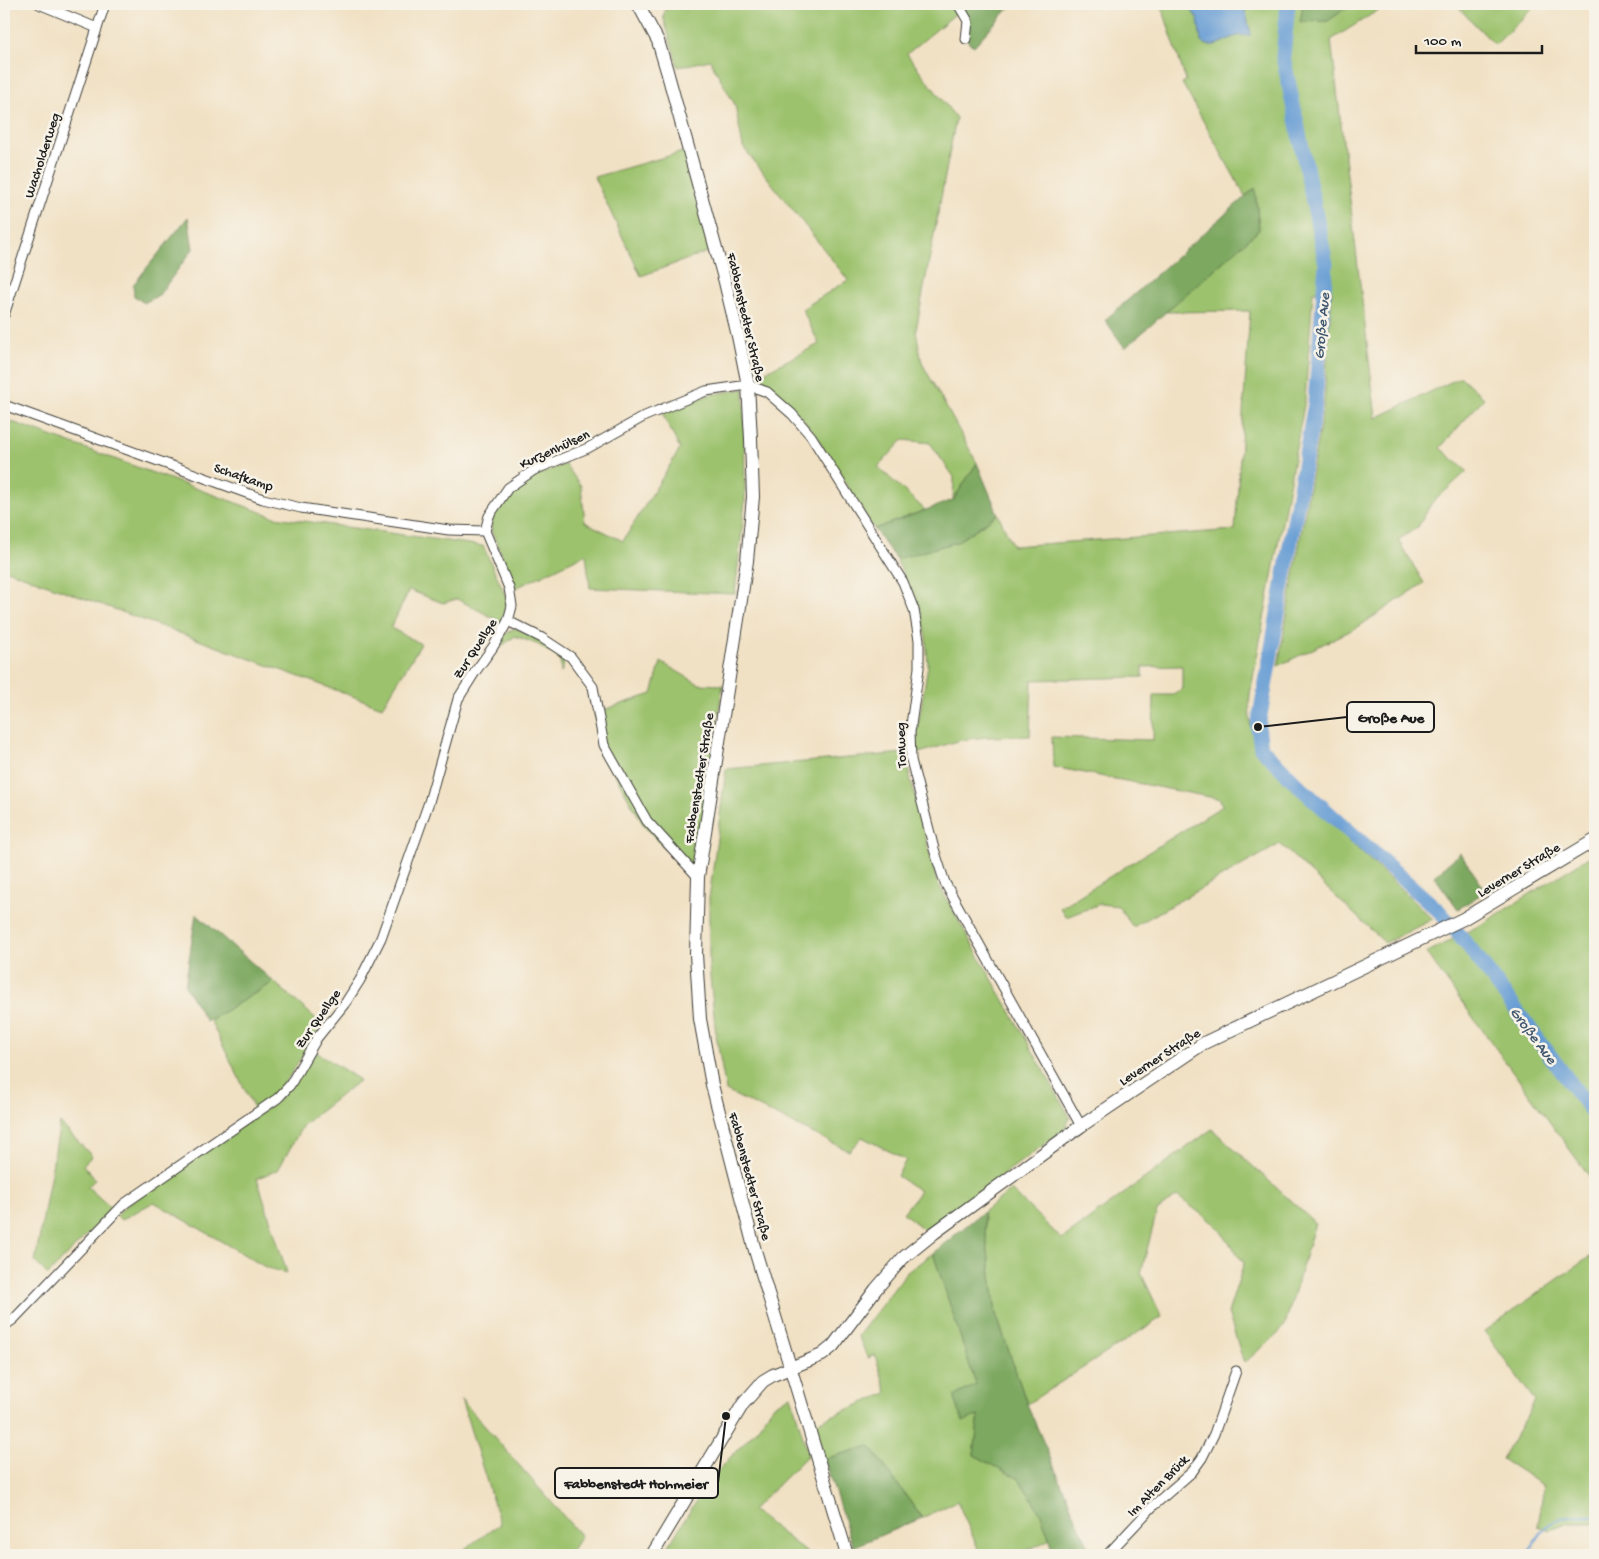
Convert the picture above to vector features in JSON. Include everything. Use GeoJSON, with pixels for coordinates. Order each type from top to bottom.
{"type":"FeatureCollection","features":[{"type":"Feature","properties":{"kind":"street"},"geometry":{"type":"LineString","coordinates":[[39,4],[97,28]]}},
{"type":"Feature","properties":{"kind":"street","name":"Wacholderweg"},"geometry":{"type":"LineString","coordinates":[[4,315],[105,4]]}},
{"type":"Feature","properties":{"kind":"street","name":"Fabbenstedter Straße"},"geometry":{"type":"LineString","coordinates":[[638,4],[658,40],[667,71],[725,282],[748,385],[753,496],[747,561],[698,877],[696,954],[700,1019],[712,1086],[754,1247],[847,1555]]}},
{"type":"Feature","properties":{"kind":"street"},"geometry":{"type":"LineString","coordinates":[[958,4],[968,21],[966,39]]}},
{"type":"Feature","properties":{"kind":"street","name":"Kurzenhülsen"},"geometry":{"type":"LineString","coordinates":[[485,531],[488,516],[508,488],[534,470],[588,448],[645,416],[706,391],[748,385]]}},
{"type":"Feature","properties":{"kind":"street","name":"Tonweg"},"geometry":{"type":"LineString","coordinates":[[748,385],[768,392],[792,414],[811,436],[903,582],[914,610],[919,640],[919,668],[910,732],[911,760],[934,849],[945,883],[1081,1126]]}},
{"type":"Feature","properties":{"kind":"street","name":"Schafkamp"},"geometry":{"type":"LineString","coordinates":[[4,405],[263,499],[301,508],[449,530],[485,531]]}},
{"type":"Feature","properties":{"kind":"street"},"geometry":{"type":"LineString","coordinates":[[485,531],[509,588],[512,606],[508,621],[542,638],[571,657],[592,687],[604,745],[647,821],[698,877]]}},
{"type":"Feature","properties":{"kind":"street","name":"Zur Quellge"},"geometry":{"type":"LineString","coordinates":[[4,1326],[14,1319],[124,1204],[278,1098],[290,1085],[317,1038],[346,1002],[360,980],[381,938],[429,802],[458,699],[508,621]]}},
{"type":"Feature","properties":{"kind":"street","name":"Leverner Straße"},"geometry":{"type":"LineString","coordinates":[[652,1555],[743,1404],[763,1381],[822,1355],[833,1346],[876,1289],[903,1258],[934,1233],[1081,1126],[1204,1044],[1463,919],[1595,840]]}},
{"type":"Feature","properties":{"kind":"street","name":"Im Alten Brück"},"geometry":{"type":"LineString","coordinates":[[1108,1555],[1154,1505],[1192,1472],[1202,1458],[1214,1434],[1236,1371]]}},
{"type":"Feature","properties":{"kind":"street"},"geometry":{"type":"LineString","coordinates":[[4,1552],[7,1555]]}},
{"type":"Feature","properties":{"kind":"green space"},"geometry":{"type":"Polygon","coordinates":[[[668,4],[956,4],[960,10],[907,54],[956,118],[916,330],[922,363],[977,463],[953,500],[954,477],[930,443],[903,440],[878,467],[925,510],[874,529],[814,433],[796,411],[755,377],[819,344],[802,309],[848,280],[743,147],[735,105],[710,60],[678,67],[663,16],[668,4]]]}},
{"type":"Feature","properties":{"kind":"green space"},"geometry":{"type":"Polygon","coordinates":[[[960,4],[1016,4],[1005,12],[974,46],[968,42],[960,4]]]}},
{"type":"Feature","properties":{"kind":"green space"},"geometry":{"type":"Polygon","coordinates":[[[1161,4],[1303,4],[1301,22],[1328,21],[1352,4],[1388,4],[1331,40],[1376,418],[1461,377],[1484,398],[1440,448],[1467,471],[1431,504],[1418,527],[1398,540],[1424,583],[1358,627],[1278,666],[1324,402],[1332,291],[1313,292],[1305,400],[1250,694],[1250,716],[1256,742],[1272,769],[1433,919],[1385,943],[1280,844],[1133,927],[1118,906],[1100,904],[1066,917],[1060,908],[1222,806],[1220,799],[1053,767],[1052,737],[1153,740],[1154,695],[1173,695],[1182,689],[1182,666],[1143,667],[1143,677],[1032,680],[1030,736],[986,737],[961,740],[916,754],[916,738],[928,665],[926,638],[920,608],[896,559],[957,542],[998,514],[1013,546],[1235,530],[1250,311],[1165,312],[1259,230],[1255,189],[1245,196],[1182,83],[1186,81],[1161,4]]]}},
{"type":"Feature","properties":{"kind":"green space"},"geometry":{"type":"Polygon","coordinates":[[[1303,4],[1352,4],[1328,21],[1300,22],[1303,4]]]}},
{"type":"Feature","properties":{"kind":"green space"},"geometry":{"type":"Polygon","coordinates":[[[1455,4],[1537,4],[1495,45],[1455,4]]]}},
{"type":"Feature","properties":{"kind":"green space"},"geometry":{"type":"Polygon","coordinates":[[[686,151],[713,250],[641,276],[594,177],[686,151]]]}},
{"type":"Feature","properties":{"kind":"green space"},"geometry":{"type":"Polygon","coordinates":[[[1255,188],[1259,230],[1125,348],[1105,320],[1255,188]]]}},
{"type":"Feature","properties":{"kind":"green space"},"geometry":{"type":"Polygon","coordinates":[[[188,217],[193,249],[159,295],[144,303],[134,296],[133,285],[188,217]]]}},
{"type":"Feature","properties":{"kind":"green space"},"geometry":{"type":"Polygon","coordinates":[[[744,389],[745,501],[735,594],[590,588],[586,554],[516,588],[491,530],[493,517],[508,494],[529,479],[565,464],[581,486],[585,522],[623,541],[680,449],[662,413],[708,395],[744,389]]]}},
{"type":"Feature","properties":{"kind":"green space"},"geometry":{"type":"Polygon","coordinates":[[[4,419],[275,517],[483,546],[506,596],[506,610],[501,622],[457,599],[443,603],[409,590],[391,628],[421,644],[382,707],[4,569],[4,419]]]}},
{"type":"Feature","properties":{"kind":"green space"},"geometry":{"type":"Polygon","coordinates":[[[977,463],[998,514],[957,542],[896,559],[874,529],[953,500],[977,463]]]}},
{"type":"Feature","properties":{"kind":"green space"},"geometry":{"type":"Polygon","coordinates":[[[515,628],[541,640],[566,658],[561,673],[560,659],[539,645],[515,636],[498,649],[505,634],[515,628]]]}},
{"type":"Feature","properties":{"kind":"green space"},"geometry":{"type":"Polygon","coordinates":[[[661,662],[699,684],[723,685],[695,867],[685,871],[643,824],[608,762],[594,713],[652,694],[661,662]]]}},
{"type":"Feature","properties":{"kind":"green space"},"geometry":{"type":"Polygon","coordinates":[[[904,753],[937,882],[1070,1117],[1064,1130],[926,1231],[903,1213],[920,1191],[897,1176],[906,1160],[862,1137],[849,1151],[726,1091],[716,1035],[709,967],[709,899],[726,769],[904,753]]]}},
{"type":"Feature","properties":{"kind":"green space"},"geometry":{"type":"Polygon","coordinates":[[[1460,853],[1486,891],[1458,909],[1434,876],[1460,853]]]}},
{"type":"Feature","properties":{"kind":"green space"},"geometry":{"type":"Polygon","coordinates":[[[1595,853],[1595,1184],[1426,953],[1484,923],[1595,853]]]}},
{"type":"Feature","properties":{"kind":"green space"},"geometry":{"type":"Polygon","coordinates":[[[196,914],[274,982],[206,1021],[185,986],[196,914]]]}},
{"type":"Feature","properties":{"kind":"green space"},"geometry":{"type":"Polygon","coordinates":[[[274,982],[322,1024],[289,1077],[277,1092],[254,1108],[210,1020],[274,982]]]}},
{"type":"Feature","properties":{"kind":"green space"},"geometry":{"type":"Polygon","coordinates":[[[313,1050],[360,1080],[303,1125],[278,1170],[257,1178],[287,1273],[267,1268],[154,1202],[121,1220],[117,1216],[125,1206],[279,1100],[313,1050]]]}},
{"type":"Feature","properties":{"kind":"green space"},"geometry":{"type":"Polygon","coordinates":[[[60,1123],[92,1156],[83,1165],[95,1179],[88,1187],[112,1209],[48,1275],[35,1262],[60,1123]]]}},
{"type":"Feature","properties":{"kind":"green space"},"geometry":{"type":"Polygon","coordinates":[[[1212,1129],[1315,1223],[1285,1325],[1280,1332],[1244,1363],[1228,1313],[1244,1263],[1216,1225],[1177,1196],[1157,1211],[1141,1273],[1162,1317],[1027,1404],[996,1314],[983,1212],[1011,1190],[1062,1239],[1212,1129]]]}},
{"type":"Feature","properties":{"kind":"green space"},"geometry":{"type":"Polygon","coordinates":[[[983,1212],[996,1314],[1027,1404],[1092,1555],[1055,1555],[1040,1512],[1019,1479],[974,1455],[979,1415],[963,1422],[954,1396],[976,1385],[933,1253],[983,1212]]]}},
{"type":"Feature","properties":{"kind":"green space"},"geometry":{"type":"Polygon","coordinates":[[[933,1253],[977,1385],[979,1415],[974,1455],[1019,1478],[1040,1512],[1050,1539],[1018,1555],[981,1555],[957,1501],[922,1518],[870,1446],[824,1459],[815,1423],[887,1393],[875,1355],[868,1358],[858,1336],[906,1273],[933,1253]]]}},
{"type":"Feature","properties":{"kind":"green space"},"geometry":{"type":"Polygon","coordinates":[[[1595,1253],[1595,1523],[1569,1523],[1551,1530],[1538,1526],[1544,1486],[1502,1459],[1535,1401],[1484,1331],[1595,1253]]]}},
{"type":"Feature","properties":{"kind":"green space"},"geometry":{"type":"Polygon","coordinates":[[[791,1395],[808,1455],[752,1510],[810,1555],[663,1555],[709,1480],[756,1430],[774,1405],[791,1395]]]}},
{"type":"Feature","properties":{"kind":"green space"},"geometry":{"type":"Polygon","coordinates":[[[461,1399],[581,1536],[569,1555],[456,1555],[500,1524],[461,1399]]]}},
{"type":"Feature","properties":{"kind":"green space"},"geometry":{"type":"Polygon","coordinates":[[[870,1446],[922,1518],[853,1547],[824,1459],[870,1446]]]}},
{"type":"Feature","properties":{"kind":"water"},"geometry":{"type":"Polygon","coordinates":[[[1188,4],[1247,4],[1245,10],[1251,33],[1250,35],[1233,37],[1215,45],[1201,42],[1198,20],[1188,4]]]}},
{"type":"Feature","properties":{"kind":"waterway","name":"Große Aue"},"geometry":{"type":"LineString","coordinates":[[1288,4],[1283,56],[1326,264],[1315,403],[1258,727],[1261,748],[1302,789],[1439,911],[1467,944],[1595,1116]]}},
{"type":"Feature","properties":{"kind":"waterway"},"geometry":{"type":"LineString","coordinates":[[1527,1555],[1541,1534],[1554,1522],[1570,1517],[1595,1516]]}},
{"type":"Feature","properties":{"kind":"place","name":"Große Aue"},"geometry":{"type":"Point","coordinates":[1258,727]}},
{"type":"Feature","properties":{"kind":"place","name":"Fabbenstedt Hohmeier"},"geometry":{"type":"Point","coordinates":[726,1416]}}]}
